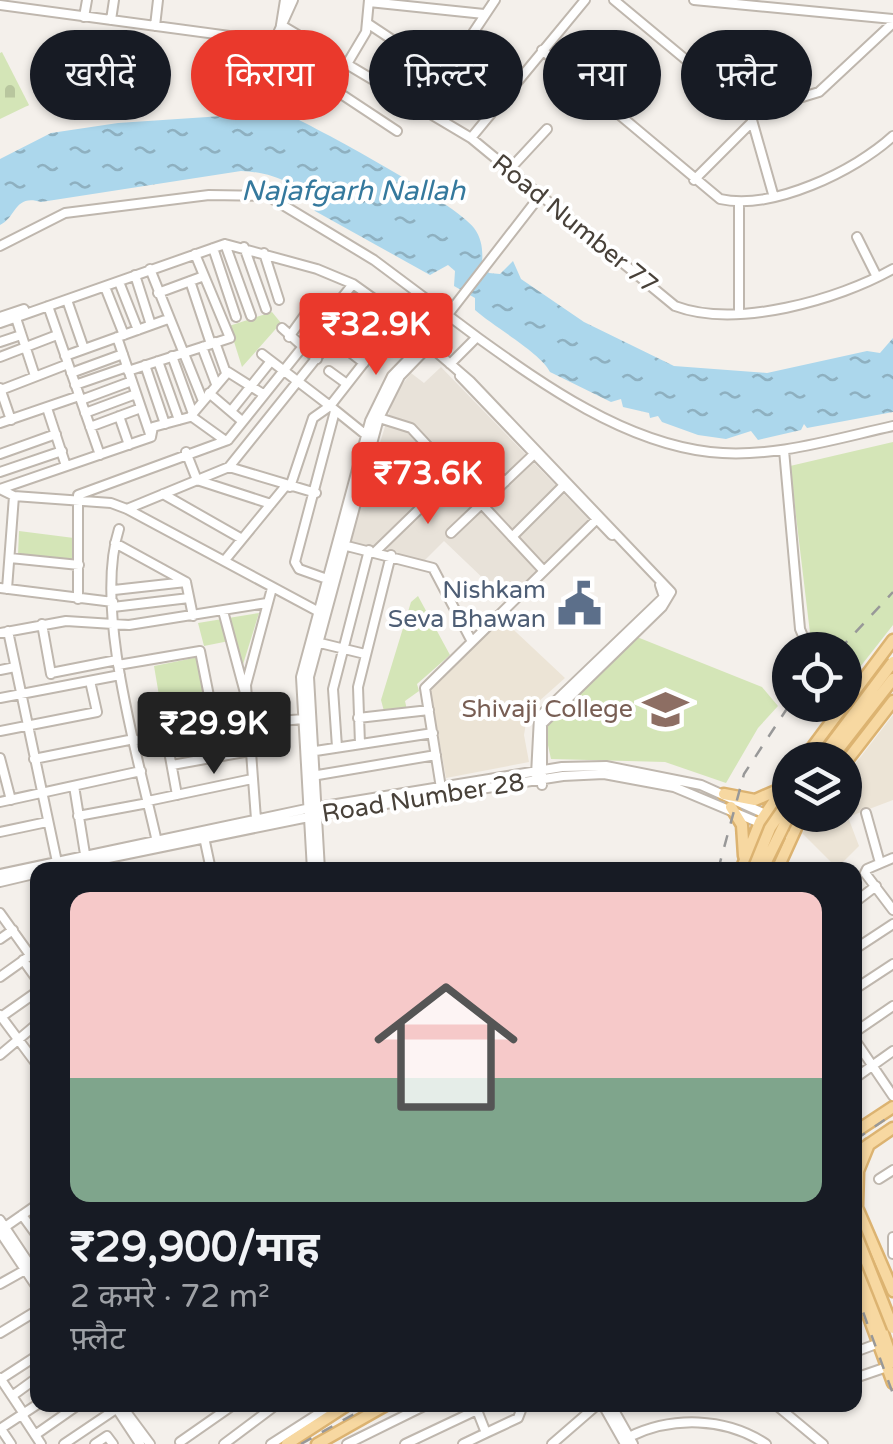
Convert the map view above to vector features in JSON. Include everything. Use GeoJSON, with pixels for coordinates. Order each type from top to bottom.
{"type":"FeatureCollection","features":[{"type":"Feature","properties":{"kind":"main road"},"geometry":{"type":"LineString","coordinates":[[862,674],[893,640]]}},
{"type":"Feature","properties":{"kind":"main road"},"geometry":{"type":"LineString","coordinates":[[833,742],[893,662]]}},
{"type":"Feature","properties":{"kind":"main road"},"geometry":{"type":"LineString","coordinates":[[844,742],[893,679]]}},
{"type":"Feature","properties":{"kind":"main road"},"geometry":{"type":"LineString","coordinates":[[862,742],[893,701]]}},
{"type":"Feature","properties":{"kind":"main road"},"geometry":{"type":"LineString","coordinates":[[817,742],[832,722]]}},
{"type":"Feature","properties":{"kind":"main road"},"geometry":{"type":"LineString","coordinates":[[823,734],[836,742]]}},
{"type":"Feature","properties":{"kind":"main road"},"geometry":{"type":"LineString","coordinates":[[724,794],[761,799],[772,792]]}},
{"type":"Feature","properties":{"kind":"main road"},"geometry":{"type":"LineString","coordinates":[[744,862],[772,805]]}},
{"type":"Feature","properties":{"kind":"main road"},"geometry":{"type":"LineString","coordinates":[[731,808],[743,830],[742,862]]}},
{"type":"Feature","properties":{"kind":"main road"},"geometry":{"type":"LineString","coordinates":[[756,862],[772,825]]}},
{"type":"Feature","properties":{"kind":"main road"},"geometry":{"type":"LineString","coordinates":[[766,862],[781,832]]}},
{"type":"Feature","properties":{"kind":"main road"},"geometry":{"type":"LineString","coordinates":[[778,862],[792,832]]}},
{"type":"Feature","properties":{"kind":"main road"},"geometry":{"type":"LineString","coordinates":[[862,1127],[893,1107]]}},
{"type":"Feature","properties":{"kind":"main road"},"geometry":{"type":"LineString","coordinates":[[862,1149],[893,1128]]}},
{"type":"Feature","properties":{"kind":"main road"},"geometry":{"type":"LineString","coordinates":[[862,1161],[869,1144]]}},
{"type":"Feature","properties":{"kind":"main road"},"geometry":{"type":"LineString","coordinates":[[862,1218],[893,1291]]}},
{"type":"Feature","properties":{"kind":"main road"},"geometry":{"type":"LineString","coordinates":[[862,1238],[874,1243]]}},
{"type":"Feature","properties":{"kind":"main road"},"geometry":{"type":"LineString","coordinates":[[862,1252],[893,1328]]}},
{"type":"Feature","properties":{"kind":"main road"},"geometry":{"type":"LineString","coordinates":[[862,1275],[893,1383]]}},
{"type":"Feature","properties":{"kind":"main road"},"geometry":{"type":"LineString","coordinates":[[862,1313],[890,1364]]}},
{"type":"Feature","properties":{"kind":"main road"},"geometry":{"type":"LineString","coordinates":[[288,1444],[323,1412]]}},
{"type":"Feature","properties":{"kind":"main road"},"geometry":{"type":"LineString","coordinates":[[317,1444],[374,1412]]}},
{"type":"Feature","properties":{"kind":"street"},"geometry":{"type":"LineString","coordinates":[[84,17],[87,0]]}},
{"type":"Feature","properties":{"kind":"street"},"geometry":{"type":"LineString","coordinates":[[111,20],[114,0]]}},
{"type":"Feature","properties":{"kind":"street"},"geometry":{"type":"LineString","coordinates":[[155,26],[158,0]]}},
{"type":"Feature","properties":{"kind":"street"},"geometry":{"type":"LineString","coordinates":[[281,25],[285,0]]}},
{"type":"Feature","properties":{"kind":"street"},"geometry":{"type":"LineString","coordinates":[[5,4],[28,4],[84,17],[274,42],[293,0]]}},
{"type":"Feature","properties":{"kind":"street"},"geometry":{"type":"LineString","coordinates":[[473,30],[495,0]]}},
{"type":"Feature","properties":{"kind":"street"},"geometry":{"type":"LineString","coordinates":[[471,138],[585,0]]}},
{"type":"Feature","properties":{"kind":"street"},"geometry":{"type":"LineString","coordinates":[[614,0],[681,58]]}},
{"type":"Feature","properties":{"kind":"street"},"geometry":{"type":"LineString","coordinates":[[694,0],[893,21]]}},
{"type":"Feature","properties":{"kind":"street"},"geometry":{"type":"LineString","coordinates":[[820,12],[821,0]]}},
{"type":"Feature","properties":{"kind":"street"},"geometry":{"type":"LineString","coordinates":[[349,60],[367,23],[369,1],[484,14]]}},
{"type":"Feature","properties":{"kind":"street"},"geometry":{"type":"LineString","coordinates":[[812,95],[893,21]]}},
{"type":"Feature","properties":{"kind":"street"},"geometry":{"type":"LineString","coordinates":[[367,23],[378,30]]}},
{"type":"Feature","properties":{"kind":"street","name":"Road Number 77"},"geometry":{"type":"LineString","coordinates":[[281,25],[290,30]]}},
{"type":"Feature","properties":{"kind":"street"},"geometry":{"type":"LineString","coordinates":[[542,50],[720,199],[739,202],[826,182],[893,136]]}},
{"type":"Feature","properties":{"kind":"street"},"geometry":{"type":"LineString","coordinates":[[349,100],[398,131]]}},
{"type":"Feature","properties":{"kind":"street","name":"Road Number 77"},"geometry":{"type":"LineString","coordinates":[[438,120],[471,138],[675,306],[701,313],[739,313],[800,305],[893,269]]}},
{"type":"Feature","properties":{"kind":"street"},"geometry":{"type":"LineString","coordinates":[[694,180],[749,120]]}},
{"type":"Feature","properties":{"kind":"street"},"geometry":{"type":"LineString","coordinates":[[752,120],[773,194]]}},
{"type":"Feature","properties":{"kind":"street"},"geometry":{"type":"LineString","coordinates":[[509,170],[547,129]]}},
{"type":"Feature","properties":{"kind":"street"},"geometry":{"type":"LineString","coordinates":[[0,246],[65,213],[152,200],[255,194],[285,206],[374,260],[566,398],[672,443],[712,452],[784,450],[893,426]]}},
{"type":"Feature","properties":{"kind":"street"},"geometry":{"type":"LineString","coordinates":[[449,313],[539,196]]}},
{"type":"Feature","properties":{"kind":"street"},"geometry":{"type":"LineString","coordinates":[[739,202],[739,313]]}},
{"type":"Feature","properties":{"kind":"street"},"geometry":{"type":"LineString","coordinates":[[857,237],[877,278]]}},
{"type":"Feature","properties":{"kind":"street"},"geometry":{"type":"LineString","coordinates":[[225,244],[251,316]]}},
{"type":"Feature","properties":{"kind":"street"},"geometry":{"type":"LineString","coordinates":[[0,320],[105,288],[225,244],[264,252],[353,284],[398,319],[450,364],[671,592],[542,719],[540,775]]}},
{"type":"Feature","properties":{"kind":"street"},"geometry":{"type":"LineString","coordinates":[[244,247],[266,309]]}},
{"type":"Feature","properties":{"kind":"street"},"geometry":{"type":"LineString","coordinates":[[212,248],[236,317]]}},
{"type":"Feature","properties":{"kind":"street"},"geometry":{"type":"LineString","coordinates":[[264,252],[279,300]]}},
{"type":"Feature","properties":{"kind":"street"},"geometry":{"type":"LineString","coordinates":[[75,386],[230,338],[195,254]]}},
{"type":"Feature","properties":{"kind":"street"},"geometry":{"type":"LineString","coordinates":[[150,269],[168,319],[192,415],[240,453]]}},
{"type":"Feature","properties":{"kind":"street"},"geometry":{"type":"LineString","coordinates":[[135,274],[151,325]]}},
{"type":"Feature","properties":{"kind":"street"},"geometry":{"type":"LineString","coordinates":[[158,293],[204,276]]}},
{"type":"Feature","properties":{"kind":"street"},"geometry":{"type":"LineString","coordinates":[[0,320],[120,281]]}},
{"type":"Feature","properties":{"kind":"street"},"geometry":{"type":"LineString","coordinates":[[120,281],[138,330]]}},
{"type":"Feature","properties":{"kind":"street"},"geometry":{"type":"LineString","coordinates":[[190,282],[209,344],[216,384]]}},
{"type":"Feature","properties":{"kind":"street"},"geometry":{"type":"LineString","coordinates":[[78,598],[78,495],[225,439],[353,284]]}},
{"type":"Feature","properties":{"kind":"street"},"geometry":{"type":"LineString","coordinates":[[105,288],[127,369],[151,436]]}},
{"type":"Feature","properties":{"kind":"street"},"geometry":{"type":"LineString","coordinates":[[127,509],[229,468],[368,295]]}},
{"type":"Feature","properties":{"kind":"street"},"geometry":{"type":"LineString","coordinates":[[67,300],[84,349]]}},
{"type":"Feature","properties":{"kind":"street"},"geometry":{"type":"LineString","coordinates":[[48,306],[100,455]]}},
{"type":"Feature","properties":{"kind":"street"},"geometry":{"type":"LineString","coordinates":[[289,337],[306,312],[321,323]]}},
{"type":"Feature","properties":{"kind":"street"},"geometry":{"type":"LineString","coordinates":[[16,318],[36,376]]}},
{"type":"Feature","properties":{"kind":"street"},"geometry":{"type":"LineString","coordinates":[[68,364],[84,349],[168,319]]}},
{"type":"Feature","properties":{"kind":"street"},"geometry":{"type":"LineString","coordinates":[[327,579],[298,569],[295,562],[316,492],[332,408],[346,384],[398,319]]}},
{"type":"Feature","properties":{"kind":"street"},"geometry":{"type":"LineString","coordinates":[[282,328],[318,359]]}},
{"type":"Feature","properties":{"kind":"street"},"geometry":{"type":"LineString","coordinates":[[360,329],[380,343]]}},
{"type":"Feature","properties":{"kind":"street"},"geometry":{"type":"LineString","coordinates":[[0,342],[21,335]]}},
{"type":"Feature","properties":{"kind":"street"},"geometry":{"type":"LineString","coordinates":[[0,357],[58,335]]}},
{"type":"Feature","properties":{"kind":"street"},"geometry":{"type":"LineString","coordinates":[[450,364],[477,337]]}},
{"type":"Feature","properties":{"kind":"street"},"geometry":{"type":"LineString","coordinates":[[209,344],[226,373]]}},
{"type":"Feature","properties":{"kind":"street"},"geometry":{"type":"LineString","coordinates":[[322,614],[327,579],[340,545],[366,436],[400,376],[427,344]]}},
{"type":"Feature","properties":{"kind":"street"},"geometry":{"type":"LineString","coordinates":[[346,348],[364,363]]}},
{"type":"Feature","properties":{"kind":"street"},"geometry":{"type":"LineString","coordinates":[[11,420],[0,389],[68,364],[123,354]]}},
{"type":"Feature","properties":{"kind":"street"},"geometry":{"type":"LineString","coordinates":[[262,354],[366,436]]}},
{"type":"Feature","properties":{"kind":"street"},"geometry":{"type":"LineString","coordinates":[[177,355],[206,397],[242,420]]}},
{"type":"Feature","properties":{"kind":"street"},"geometry":{"type":"LineString","coordinates":[[292,357],[309,370]]}},
{"type":"Feature","properties":{"kind":"street"},"geometry":{"type":"LineString","coordinates":[[158,360],[179,420]]}},
{"type":"Feature","properties":{"kind":"street"},"geometry":{"type":"LineString","coordinates":[[231,412],[271,361]]}},
{"type":"Feature","properties":{"kind":"street"},"geometry":{"type":"LineString","coordinates":[[145,365],[165,424]]}},
{"type":"Feature","properties":{"kind":"street"},"geometry":{"type":"LineString","coordinates":[[151,436],[153,427],[192,415],[226,373],[232,371],[263,394]]}},
{"type":"Feature","properties":{"kind":"street"},"geometry":{"type":"LineString","coordinates":[[328,372],[346,384]]}},
{"type":"Feature","properties":{"kind":"street"},"geometry":{"type":"LineString","coordinates":[[458,372],[532,456],[599,518]]}},
{"type":"Feature","properties":{"kind":"street"},"geometry":{"type":"LineString","coordinates":[[0,423],[132,382]]}},
{"type":"Feature","properties":{"kind":"street"},"geometry":{"type":"LineString","coordinates":[[85,412],[136,394]]}},
{"type":"Feature","properties":{"kind":"street"},"geometry":{"type":"LineString","coordinates":[[48,408],[66,466]]}},
{"type":"Feature","properties":{"kind":"street"},"geometry":{"type":"LineString","coordinates":[[90,426],[141,408]]}},
{"type":"Feature","properties":{"kind":"street"},"geometry":{"type":"LineString","coordinates":[[225,560],[287,488],[313,418],[332,408]]}},
{"type":"Feature","properties":{"kind":"street"},"geometry":{"type":"LineString","coordinates":[[118,416],[129,445]]}},
{"type":"Feature","properties":{"kind":"street"},"geometry":{"type":"LineString","coordinates":[[376,417],[411,428],[543,570]]}},
{"type":"Feature","properties":{"kind":"street"},"geometry":{"type":"LineString","coordinates":[[312,862],[304,719],[298,692],[376,417]]}},
{"type":"Feature","properties":{"kind":"street"},"geometry":{"type":"LineString","coordinates":[[0,454],[56,434]]}},
{"type":"Feature","properties":{"kind":"street"},"geometry":{"type":"LineString","coordinates":[[0,489],[151,436]]}},
{"type":"Feature","properties":{"kind":"street"},"geometry":{"type":"LineString","coordinates":[[424,504],[395,472],[425,444]]}},
{"type":"Feature","properties":{"kind":"street"},"geometry":{"type":"LineString","coordinates":[[784,450],[801,632]]}},
{"type":"Feature","properties":{"kind":"street"},"geometry":{"type":"LineString","coordinates":[[0,472],[62,451]]}},
{"type":"Feature","properties":{"kind":"street"},"geometry":{"type":"LineString","coordinates":[[186,452],[197,480]]}},
{"type":"Feature","properties":{"kind":"street"},"geometry":{"type":"LineString","coordinates":[[337,747],[332,696],[372,550],[476,454],[505,482]]}},
{"type":"Feature","properties":{"kind":"street"},"geometry":{"type":"LineString","coordinates":[[451,533],[532,456]]}},
{"type":"Feature","properties":{"kind":"street"},"geometry":{"type":"LineString","coordinates":[[229,468],[287,488],[316,492]]}},
{"type":"Feature","properties":{"kind":"street"},"geometry":{"type":"LineString","coordinates":[[197,480],[271,504]]}},
{"type":"Feature","properties":{"kind":"street"},"geometry":{"type":"LineString","coordinates":[[512,537],[563,486]]}},
{"type":"Feature","properties":{"kind":"street"},"geometry":{"type":"LineString","coordinates":[[0,489],[14,496],[127,509],[322,614]]}},
{"type":"Feature","properties":{"kind":"street"},"geometry":{"type":"LineString","coordinates":[[163,494],[242,538]]}},
{"type":"Feature","properties":{"kind":"street"},"geometry":{"type":"LineString","coordinates":[[14,496],[4,588],[113,604],[189,598]]}},
{"type":"Feature","properties":{"kind":"street"},"geometry":{"type":"LineString","coordinates":[[441,788],[425,688],[599,518]]}},
{"type":"Feature","properties":{"kind":"street"},"geometry":{"type":"LineString","coordinates":[[120,529],[116,542],[113,626],[118,667],[157,843]]}},
{"type":"Feature","properties":{"kind":"street"},"geometry":{"type":"LineString","coordinates":[[0,541],[11,542]]}},
{"type":"Feature","properties":{"kind":"street"},"geometry":{"type":"LineString","coordinates":[[116,542],[186,582],[193,616]]}},
{"type":"Feature","properties":{"kind":"street"},"geometry":{"type":"LineString","coordinates":[[340,545],[434,568],[472,640]]}},
{"type":"Feature","properties":{"kind":"street"},"geometry":{"type":"LineString","coordinates":[[360,744],[357,696],[391,555]]}},
{"type":"Feature","properties":{"kind":"street"},"geometry":{"type":"LineString","coordinates":[[10,558],[79,565]]}},
{"type":"Feature","properties":{"kind":"street"},"geometry":{"type":"LineString","coordinates":[[114,590],[186,582]]}},
{"type":"Feature","properties":{"kind":"street"},"geometry":{"type":"LineString","coordinates":[[256,819],[246,696],[248,670],[272,588]]}},
{"type":"Feature","properties":{"kind":"street"},"geometry":{"type":"LineString","coordinates":[[54,862],[12,650],[4,632],[66,620],[113,626],[267,603]]}},
{"type":"Feature","properties":{"kind":"street"},"geometry":{"type":"LineString","coordinates":[[222,611],[246,696]]}},
{"type":"Feature","properties":{"kind":"street"},"geometry":{"type":"LineString","coordinates":[[42,624],[54,688]]}},
{"type":"Feature","properties":{"kind":"street"},"geometry":{"type":"LineString","coordinates":[[314,641],[366,654]]}},
{"type":"Feature","properties":{"kind":"street"},"geometry":{"type":"LineString","coordinates":[[0,653],[12,650]]}},
{"type":"Feature","properties":{"kind":"street"},"geometry":{"type":"LineString","coordinates":[[51,674],[118,667],[200,651],[216,726]]}},
{"type":"Feature","properties":{"kind":"street"},"geometry":{"type":"LineString","coordinates":[[0,670],[15,667]]}},
{"type":"Feature","properties":{"kind":"street"},"geometry":{"type":"LineString","coordinates":[[0,698],[90,681],[118,667]]}},
{"type":"Feature","properties":{"kind":"street"},"geometry":{"type":"LineString","coordinates":[[0,731],[97,712],[90,681]]}},
{"type":"Feature","properties":{"kind":"street"},"geometry":{"type":"LineString","coordinates":[[358,718],[429,710]]}},
{"type":"Feature","properties":{"kind":"street"},"geometry":{"type":"LineString","coordinates":[[34,759],[216,726],[304,719]]}},
{"type":"Feature","properties":{"kind":"street"},"geometry":{"type":"LineString","coordinates":[[306,752],[432,733]]}},
{"type":"Feature","properties":{"kind":"street"},"geometry":{"type":"LineString","coordinates":[[166,735],[177,795]]}},
{"type":"Feature","properties":{"kind":"street"},"geometry":{"type":"LineString","coordinates":[[172,766],[250,751]]}},
{"type":"Feature","properties":{"kind":"street"},"geometry":{"type":"LineString","coordinates":[[306,752],[312,776],[310,812],[319,862]]}},
{"type":"Feature","properties":{"kind":"street"},"geometry":{"type":"LineString","coordinates":[[312,776],[436,755]]}},
{"type":"Feature","properties":{"kind":"street"},"geometry":{"type":"LineString","coordinates":[[1,765],[11,800]]}},
{"type":"Feature","properties":{"kind":"street","name":"Road Number 28"},"geometry":{"type":"LineString","coordinates":[[68,862],[256,819],[540,775],[562,767],[606,766],[678,784],[763,818]]}},
{"type":"Feature","properties":{"kind":"street"},"geometry":{"type":"LineString","coordinates":[[0,802],[141,771]]}},
{"type":"Feature","properties":{"kind":"street","name":"Road Number 28"},"geometry":{"type":"LineString","coordinates":[[157,843],[204,837],[310,812],[441,788],[540,775],[604,774],[678,784]]}},
{"type":"Feature","properties":{"kind":"street"},"geometry":{"type":"LineString","coordinates":[[78,816],[252,779]]}},
{"type":"Feature","properties":{"kind":"street"},"geometry":{"type":"LineString","coordinates":[[678,784],[724,794],[772,822]]}},
{"type":"Feature","properties":{"kind":"street"},"geometry":{"type":"LineString","coordinates":[[74,786],[78,816],[96,862]]}},
{"type":"Feature","properties":{"kind":"street"},"geometry":{"type":"LineString","coordinates":[[866,814],[880,863]]}},
{"type":"Feature","properties":{"kind":"street"},"geometry":{"type":"LineString","coordinates":[[0,832],[48,822]]}},
{"type":"Feature","properties":{"kind":"street"},"geometry":{"type":"LineString","coordinates":[[204,837],[209,862]]}},
{"type":"Feature","properties":{"kind":"street"},"geometry":{"type":"LineString","coordinates":[[893,858],[865,870],[893,910]]}},
{"type":"Feature","properties":{"kind":"street","name":"Road Number 28"},"geometry":{"type":"LineString","coordinates":[[0,874],[30,870]]}},
{"type":"Feature","properties":{"kind":"street"},"geometry":{"type":"LineString","coordinates":[[0,882],[30,875]]}},
{"type":"Feature","properties":{"kind":"street"},"geometry":{"type":"LineString","coordinates":[[862,897],[876,886]]}},
{"type":"Feature","properties":{"kind":"street"},"geometry":{"type":"LineString","coordinates":[[0,913],[30,955],[0,977]]}},
{"type":"Feature","properties":{"kind":"street"},"geometry":{"type":"LineString","coordinates":[[862,944],[893,924]]}},
{"type":"Feature","properties":{"kind":"street"},"geometry":{"type":"LineString","coordinates":[[0,939],[13,930]]}},
{"type":"Feature","properties":{"kind":"street"},"geometry":{"type":"LineString","coordinates":[[862,984],[893,964]]}},
{"type":"Feature","properties":{"kind":"street"},"geometry":{"type":"LineString","coordinates":[[30,996],[1,1016],[30,1050]]}},
{"type":"Feature","properties":{"kind":"street"},"geometry":{"type":"LineString","coordinates":[[862,1027],[893,1006]]}},
{"type":"Feature","properties":{"kind":"street"},"geometry":{"type":"LineString","coordinates":[[0,1055],[30,1029]]}},
{"type":"Feature","properties":{"kind":"street"},"geometry":{"type":"LineString","coordinates":[[862,1051],[893,1096]]}},
{"type":"Feature","properties":{"kind":"street"},"geometry":{"type":"LineString","coordinates":[[862,1073],[893,1051]]}},
{"type":"Feature","properties":{"kind":"street"},"geometry":{"type":"LineString","coordinates":[[879,1179],[893,1170]]}},
{"type":"Feature","properties":{"kind":"street"},"geometry":{"type":"LineString","coordinates":[[1,1230],[30,1210]]}},
{"type":"Feature","properties":{"kind":"street"},"geometry":{"type":"LineString","coordinates":[[22,1215],[30,1226]]}},
{"type":"Feature","properties":{"kind":"street"},"geometry":{"type":"LineString","coordinates":[[1,1230],[30,1278]]}},
{"type":"Feature","properties":{"kind":"street"},"geometry":{"type":"LineString","coordinates":[[1,1230],[30,1266]]}},
{"type":"Feature","properties":{"kind":"street"},"geometry":{"type":"LineString","coordinates":[[893,1236],[893,1254]]}},
{"type":"Feature","properties":{"kind":"street"},"geometry":{"type":"LineString","coordinates":[[0,1284],[24,1270]]}},
{"type":"Feature","properties":{"kind":"street"},"geometry":{"type":"LineString","coordinates":[[0,1333],[30,1315]]}},
{"type":"Feature","properties":{"kind":"street"},"geometry":{"type":"LineString","coordinates":[[862,1349],[878,1343]]}},
{"type":"Feature","properties":{"kind":"street"},"geometry":{"type":"LineString","coordinates":[[30,1360],[0,1379],[40,1444]]}},
{"type":"Feature","properties":{"kind":"street"},"geometry":{"type":"LineString","coordinates":[[862,1375],[890,1364]]}},
{"type":"Feature","properties":{"kind":"street"},"geometry":{"type":"LineString","coordinates":[[12,1396],[30,1383]]}},
{"type":"Feature","properties":{"kind":"street"},"geometry":{"type":"LineString","coordinates":[[11,1444],[1,1429],[30,1409]]}},
{"type":"Feature","properties":{"kind":"street"},"geometry":{"type":"LineString","coordinates":[[35,1435],[68,1412]]}},
{"type":"Feature","properties":{"kind":"street"},"geometry":{"type":"LineString","coordinates":[[64,1444],[109,1412]]}},
{"type":"Feature","properties":{"kind":"street"},"geometry":{"type":"LineString","coordinates":[[120,1412],[136,1443]]}},
{"type":"Feature","properties":{"kind":"street"},"geometry":{"type":"LineString","coordinates":[[122,1412],[150,1444]]}},
{"type":"Feature","properties":{"kind":"street"},"geometry":{"type":"LineString","coordinates":[[180,1442],[223,1412]]}},
{"type":"Feature","properties":{"kind":"street"},"geometry":{"type":"LineString","coordinates":[[224,1444],[267,1412]]}},
{"type":"Feature","properties":{"kind":"street"},"geometry":{"type":"LineString","coordinates":[[272,1444],[321,1412]]}},
{"type":"Feature","properties":{"kind":"street"},"geometry":{"type":"LineString","coordinates":[[347,1444],[412,1412]]}},
{"type":"Feature","properties":{"kind":"street"},"geometry":{"type":"LineString","coordinates":[[406,1444],[468,1412]]}},
{"type":"Feature","properties":{"kind":"street"},"geometry":{"type":"LineString","coordinates":[[478,1412],[486,1433]]}},
{"type":"Feature","properties":{"kind":"street"},"geometry":{"type":"LineString","coordinates":[[463,1444],[518,1418],[520,1412]]}},
{"type":"Feature","properties":{"kind":"street"},"geometry":{"type":"LineString","coordinates":[[552,1444],[591,1412]]}},
{"type":"Feature","properties":{"kind":"street"},"geometry":{"type":"LineString","coordinates":[[605,1412],[625,1442]]}},
{"type":"Feature","properties":{"kind":"street"},"geometry":{"type":"LineString","coordinates":[[614,1412],[625,1442]]}},
{"type":"Feature","properties":{"kind":"street"},"geometry":{"type":"LineString","coordinates":[[784,1412],[823,1444]]}},
{"type":"Feature","properties":{"kind":"street"},"geometry":{"type":"LineString","coordinates":[[95,1444],[110,1440],[96,1422]]}},
{"type":"Feature","properties":{"kind":"street"},"geometry":{"type":"LineString","coordinates":[[625,1442],[665,1424],[697,1422],[737,1430],[766,1444]]}},
{"type":"Feature","properties":{"kind":"shaded area"},"geometry":{"type":"Polygon","coordinates":[[[441,367],[595,526],[511,605],[444,541],[422,563],[349,544],[395,394],[411,373],[424,383],[441,367]]]}},
{"type":"Feature","properties":{"kind":"shaded area","name":"Shivaji College"},"geometry":{"type":"Polygon","coordinates":[[[501,618],[565,678],[528,711],[524,735],[529,762],[446,778],[430,688],[501,618]]]}},
{"type":"Feature","properties":{"kind":"shaded area"},"geometry":{"type":"Polygon","coordinates":[[[893,715],[893,800],[862,812],[862,755],[893,715]]]}},
{"type":"Feature","properties":{"kind":"shaded area"},"geometry":{"type":"Polygon","coordinates":[[[854,832],[859,846],[843,862],[831,862],[802,833],[854,832]]]}},
{"type":"Feature","properties":{"kind":"green space"},"geometry":{"type":"Polygon","coordinates":[[[0,53],[29,105],[0,119],[0,53]]]}},
{"type":"Feature","properties":{"kind":"green space"},"geometry":{"type":"Polygon","coordinates":[[[272,312],[281,323],[242,367],[229,326],[272,312]]]}},
{"type":"Feature","properties":{"kind":"green space"},"geometry":{"type":"Polygon","coordinates":[[[893,442],[893,625],[862,665],[862,632],[810,632],[790,466],[893,442]]]}},
{"type":"Feature","properties":{"kind":"green space"},"geometry":{"type":"Polygon","coordinates":[[[19,531],[74,538],[76,561],[18,555],[19,531]]]}},
{"type":"Feature","properties":{"kind":"green space"},"geometry":{"type":"Polygon","coordinates":[[[418,596],[450,655],[417,684],[419,691],[405,701],[407,710],[385,715],[381,700],[411,602],[418,596]]]}},
{"type":"Feature","properties":{"kind":"green space"},"geometry":{"type":"Polygon","coordinates":[[[259,613],[240,674],[234,640],[204,646],[198,623],[259,613]]]}},
{"type":"Feature","properties":{"kind":"green space","name":"Shivaji College"},"geometry":{"type":"Polygon","coordinates":[[[637,637],[762,687],[772,699],[772,713],[758,728],[726,783],[665,762],[551,759],[544,727],[637,637]]]}},
{"type":"Feature","properties":{"kind":"green space"},"geometry":{"type":"Polygon","coordinates":[[[199,657],[211,723],[165,731],[154,666],[199,657]]]}},
{"type":"Feature","properties":{"kind":"water","name":"Najafgarh Nallah"},"geometry":{"type":"Polygon","coordinates":[[[171,119],[298,120],[384,166],[462,217],[479,236],[482,264],[489,273],[500,274],[513,261],[521,279],[584,322],[674,366],[767,373],[867,351],[880,353],[893,338],[893,412],[807,428],[804,424],[801,430],[758,440],[751,431],[726,439],[698,435],[662,422],[658,416],[650,418],[649,413],[623,407],[621,399],[611,402],[550,372],[527,349],[475,310],[475,298],[454,286],[455,271],[448,265],[430,275],[315,211],[294,186],[263,174],[241,171],[41,202],[26,201],[0,225],[0,159],[51,133],[171,119]]]}},
{"type":"Feature","properties":{"kind":"railway"},"geometry":{"type":"LineString","coordinates":[[856,632],[893,592]]}},
{"type":"Feature","properties":{"kind":"railway"},"geometry":{"type":"LineString","coordinates":[[720,862],[744,774],[778,722]]}},
{"type":"Feature","properties":{"kind":"railway"},"geometry":{"type":"LineString","coordinates":[[862,1135],[893,1114]]}},
{"type":"Feature","properties":{"kind":"railway"},"geometry":{"type":"LineString","coordinates":[[862,1309],[893,1394]]}},
{"type":"Feature","properties":{"kind":"railway"},"geometry":{"type":"LineString","coordinates":[[301,1444],[358,1412]]}},
{"type":"Feature","properties":{"kind":"place","name":"Nishkam Seva Bhawan"},"geometry":{"type":"Point","coordinates":[579,604]}},
{"type":"Feature","properties":{"kind":"place","name":"Shivaji College"},"geometry":{"type":"Point","coordinates":[666,709]}}]}
